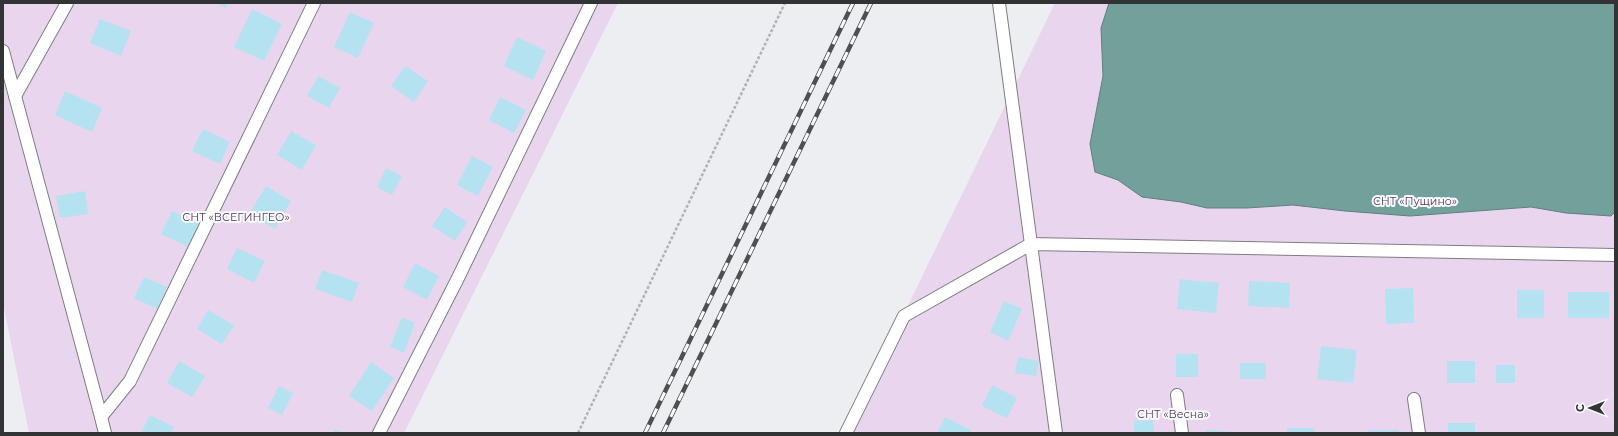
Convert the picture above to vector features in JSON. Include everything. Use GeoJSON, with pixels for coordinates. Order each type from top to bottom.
{"type":"FeatureCollection","features":[{"type":"Feature","properties":{"kind":"lane"},"geometry":{"type":"LineString","coordinates":[[15,96],[67,3]]}},
{"type":"Feature","properties":{"kind":"lane"},"geometry":{"type":"LineString","coordinates":[[101,417],[130,381],[314,3]]}},
{"type":"Feature","properties":{"kind":"lane"},"geometry":{"type":"LineString","coordinates":[[379,433],[458,278],[591,3]]}},
{"type":"Feature","properties":{"kind":"lane"},"geometry":{"type":"LineString","coordinates":[[999,3],[1056,433]]}},
{"type":"Feature","properties":{"kind":"lane"},"geometry":{"type":"LineString","coordinates":[[3,51],[105,433]]}},
{"type":"Feature","properties":{"kind":"lane"},"geometry":{"type":"LineString","coordinates":[[846,433],[904,316],[1031,244],[1615,255]]}},
{"type":"Feature","properties":{"kind":"lane"},"geometry":{"type":"LineString","coordinates":[[1177,395],[1182,433]]}},
{"type":"Feature","properties":{"kind":"lane"},"geometry":{"type":"LineString","coordinates":[[1414,399],[1419,433]]}},
{"type":"Feature","properties":{"kind":"path"},"geometry":{"type":"LineString","coordinates":[[578,433],[785,3]]}},
{"type":"Feature","properties":{"kind":"green space","name":"СНТ «ВСЕГИНГЕО»"},"geometry":{"type":"Polygon","coordinates":[[[3,3],[618,3],[404,433],[29,433],[3,303],[3,3]]]}},
{"type":"Feature","properties":{"kind":"green space","name":"СНТ «Пущино»"},"geometry":{"type":"Polygon","coordinates":[[[1055,3],[1615,3],[1615,433],[846,433],[1055,3]]]}},
{"type":"Feature","properties":{"kind":"shaded area"},"geometry":{"type":"Polygon","coordinates":[[[1109,3],[1615,3],[1615,212],[1611,216],[1566,213],[1531,207],[1410,216],[1293,205],[1247,208],[1207,208],[1181,202],[1142,197],[1118,180],[1095,172],[1090,144],[1103,76],[1101,28],[1109,3]]]}},
{"type":"Feature","properties":{"kind":"building"},"geometry":{"type":"Polygon","coordinates":[[[215,3],[228,3],[226,8],[215,3]]]}},
{"type":"Feature","properties":{"kind":"building"},"geometry":{"type":"Polygon","coordinates":[[[252,9],[282,24],[264,61],[234,47],[252,9]]]}},
{"type":"Feature","properties":{"kind":"building"},"geometry":{"type":"Polygon","coordinates":[[[350,12],[374,23],[358,58],[334,47],[350,12]]]}},
{"type":"Feature","properties":{"kind":"building"},"geometry":{"type":"Polygon","coordinates":[[[100,19],[131,31],[121,56],[90,43],[100,19]]]}},
{"type":"Feature","properties":{"kind":"building"},"geometry":{"type":"Polygon","coordinates":[[[517,37],[546,51],[533,80],[504,66],[517,37]]]}},
{"type":"Feature","properties":{"kind":"building"},"geometry":{"type":"Polygon","coordinates":[[[405,66],[428,81],[414,102],[391,86],[405,66]]]}},
{"type":"Feature","properties":{"kind":"building"},"geometry":{"type":"Polygon","coordinates":[[[318,76],[340,88],[329,108],[307,96],[318,76]]]}},
{"type":"Feature","properties":{"kind":"building"},"geometry":{"type":"Polygon","coordinates":[[[65,91],[102,108],[92,132],[55,115],[65,91]]]}},
{"type":"Feature","properties":{"kind":"building"},"geometry":{"type":"Polygon","coordinates":[[[500,97],[526,110],[514,133],[489,120],[500,97]]]}},
{"type":"Feature","properties":{"kind":"building"},"geometry":{"type":"Polygon","coordinates":[[[203,129],[230,142],[220,164],[192,151],[203,129]]]}},
{"type":"Feature","properties":{"kind":"building"},"geometry":{"type":"Polygon","coordinates":[[[291,131],[316,145],[302,170],[277,155],[291,131]]]}},
{"type":"Feature","properties":{"kind":"building"},"geometry":{"type":"Polygon","coordinates":[[[472,156],[493,167],[478,196],[457,185],[472,156]]]}},
{"type":"Feature","properties":{"kind":"building"},"geometry":{"type":"Polygon","coordinates":[[[386,168],[402,176],[392,195],[377,187],[386,168]]]}},
{"type":"Feature","properties":{"kind":"building"},"geometry":{"type":"Polygon","coordinates":[[[266,186],[291,201],[275,229],[249,214],[266,186]]]}},
{"type":"Feature","properties":{"kind":"building"},"geometry":{"type":"Polygon","coordinates":[[[85,191],[88,214],[60,218],[56,196],[85,191]]]}},
{"type":"Feature","properties":{"kind":"building"},"geometry":{"type":"Polygon","coordinates":[[[445,207],[467,222],[455,241],[432,226],[445,207]]]}},
{"type":"Feature","properties":{"kind":"building"},"geometry":{"type":"Polygon","coordinates":[[[172,211],[199,224],[188,247],[161,234],[172,211]]]}},
{"type":"Feature","properties":{"kind":"building"},"geometry":{"type":"Polygon","coordinates":[[[237,248],[265,261],[254,283],[227,269],[237,248]]]}},
{"type":"Feature","properties":{"kind":"building"},"geometry":{"type":"Polygon","coordinates":[[[415,263],[439,276],[427,300],[403,287],[415,263]]]}},
{"type":"Feature","properties":{"kind":"building"},"geometry":{"type":"Polygon","coordinates":[[[322,270],[359,283],[352,302],[315,289],[322,270]]]}},
{"type":"Feature","properties":{"kind":"building"},"geometry":{"type":"Polygon","coordinates":[[[144,277],[167,287],[157,309],[134,298],[144,277]]]}},
{"type":"Feature","properties":{"kind":"building"},"geometry":{"type":"Polygon","coordinates":[[[1180,279],[1219,283],[1216,313],[1177,309],[1180,279]]]}},
{"type":"Feature","properties":{"kind":"building"},"geometry":{"type":"Polygon","coordinates":[[[1249,281],[1290,283],[1289,308],[1248,306],[1249,281]]]}},
{"type":"Feature","properties":{"kind":"building"},"geometry":{"type":"Polygon","coordinates":[[[1413,288],[1414,323],[1386,324],[1385,289],[1413,288]]]}},
{"type":"Feature","properties":{"kind":"building"},"geometry":{"type":"Polygon","coordinates":[[[1517,290],[1544,290],[1544,318],[1517,318],[1517,290]]]}},
{"type":"Feature","properties":{"kind":"building"},"geometry":{"type":"Polygon","coordinates":[[[1568,292],[1609,292],[1609,318],[1568,318],[1568,292]]]}},
{"type":"Feature","properties":{"kind":"building"},"geometry":{"type":"Polygon","coordinates":[[[1004,301],[1022,309],[1008,341],[990,332],[1004,301]]]}},
{"type":"Feature","properties":{"kind":"building"},"geometry":{"type":"Polygon","coordinates":[[[208,310],[234,325],[222,344],[197,329],[208,310]]]}},
{"type":"Feature","properties":{"kind":"building"},"geometry":{"type":"Polygon","coordinates":[[[402,317],[415,323],[404,353],[390,347],[402,317]]]}},
{"type":"Feature","properties":{"kind":"building"},"geometry":{"type":"Polygon","coordinates":[[[1321,346],[1357,350],[1353,383],[1317,379],[1321,346]]]}},
{"type":"Feature","properties":{"kind":"building"},"geometry":{"type":"Polygon","coordinates":[[[1176,354],[1198,354],[1198,377],[1176,377],[1176,354]]]}},
{"type":"Feature","properties":{"kind":"building"},"geometry":{"type":"Polygon","coordinates":[[[1018,357],[1039,361],[1036,376],[1015,373],[1018,357]]]}},
{"type":"Feature","properties":{"kind":"building"},"geometry":{"type":"Polygon","coordinates":[[[179,361],[205,376],[192,397],[167,383],[179,361]]]}},
{"type":"Feature","properties":{"kind":"building"},"geometry":{"type":"Polygon","coordinates":[[[1447,361],[1475,361],[1475,383],[1447,383],[1447,361]]]}},
{"type":"Feature","properties":{"kind":"building"},"geometry":{"type":"Polygon","coordinates":[[[371,362],[394,378],[372,411],[349,396],[371,362]]]}},
{"type":"Feature","properties":{"kind":"building"},"geometry":{"type":"Polygon","coordinates":[[[1240,363],[1266,363],[1266,379],[1240,379],[1240,363]]]}},
{"type":"Feature","properties":{"kind":"building"},"geometry":{"type":"Polygon","coordinates":[[[1496,365],[1515,365],[1515,383],[1496,383],[1496,365]]]}},
{"type":"Feature","properties":{"kind":"building"},"geometry":{"type":"Polygon","coordinates":[[[992,385],[1017,398],[1007,418],[982,406],[992,385]]]}},
{"type":"Feature","properties":{"kind":"building"},"geometry":{"type":"Polygon","coordinates":[[[279,386],[293,393],[282,415],[268,408],[279,386]]]}},
{"type":"Feature","properties":{"kind":"building"},"geometry":{"type":"Polygon","coordinates":[[[150,415],[174,427],[171,433],[141,433],[150,415]]]}},
{"type":"Feature","properties":{"kind":"building"},"geometry":{"type":"Polygon","coordinates":[[[945,417],[971,430],[970,433],[937,433],[945,417]]]}},
{"type":"Feature","properties":{"kind":"building"},"geometry":{"type":"Polygon","coordinates":[[[1153,420],[1154,433],[1134,433],[1134,421],[1153,420]]]}},
{"type":"Feature","properties":{"kind":"building"},"geometry":{"type":"Polygon","coordinates":[[[1448,423],[1475,423],[1475,433],[1448,433],[1448,423]]]}},
{"type":"Feature","properties":{"kind":"building"},"geometry":{"type":"Polygon","coordinates":[[[1287,428],[1314,428],[1314,433],[1287,433],[1287,428]]]}},
{"type":"Feature","properties":{"kind":"building"},"geometry":{"type":"Polygon","coordinates":[[[335,429],[343,433],[333,433],[335,429]]]}},
{"type":"Feature","properties":{"kind":"building"},"geometry":{"type":"Polygon","coordinates":[[[1206,430],[1238,432],[1238,433],[1206,433],[1206,430]]]}},
{"type":"Feature","properties":{"kind":"building"},"geometry":{"type":"Polygon","coordinates":[[[1368,430],[1399,430],[1399,433],[1368,433],[1368,430]]]}},
{"type":"Feature","properties":{"kind":"railway"},"geometry":{"type":"LineString","coordinates":[[645,433],[853,3]]}},
{"type":"Feature","properties":{"kind":"railway"},"geometry":{"type":"LineString","coordinates":[[663,433],[871,3]]}},
{"type":"Feature","properties":{"kind":"park label","name":"СНТ «Весна»"},"geometry":{"type":"Point","coordinates":[1173,414]}}]}
